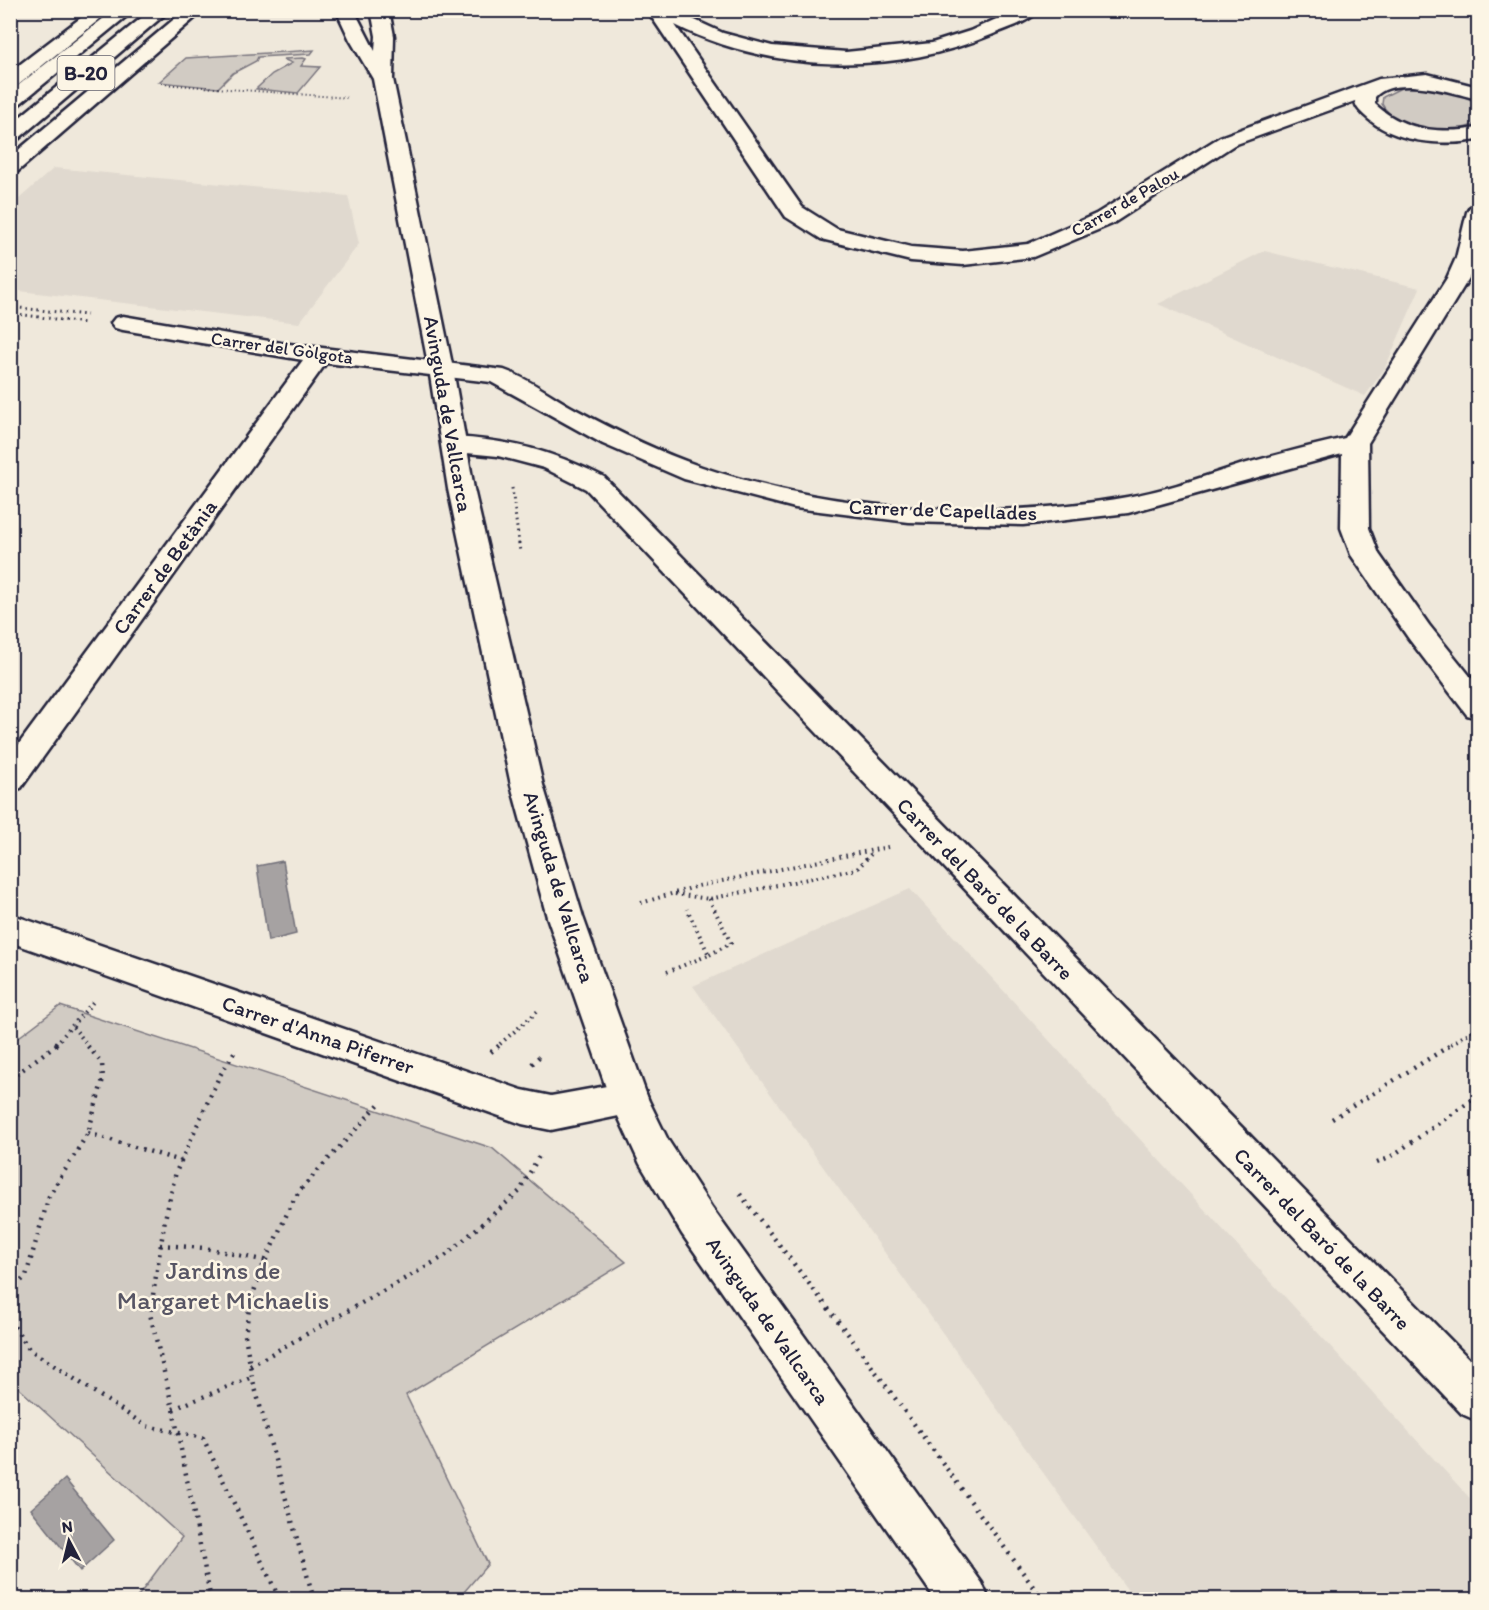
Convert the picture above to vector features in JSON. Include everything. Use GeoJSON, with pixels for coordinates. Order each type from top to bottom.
{"type":"FeatureCollection","features":[{"type":"Feature","properties":{"kind":"main road"},"geometry":{"type":"LineString","coordinates":[[10,82],[104,10]]}},
{"type":"Feature","properties":{"kind":"main road","name":"B-20"},"geometry":{"type":"LineString","coordinates":[[10,102],[126,10]]}},
{"type":"Feature","properties":{"kind":"main road","name":"B-20"},"geometry":{"type":"LineString","coordinates":[[10,136],[162,10]]}},
{"type":"Feature","properties":{"kind":"main road"},"geometry":{"type":"LineString","coordinates":[[10,168],[196,10]]}},
{"type":"Feature","properties":{"kind":"main road","name":"Avinguda de Vallcarca"},"geometry":{"type":"LineString","coordinates":[[345,10],[359,40],[383,79]]}},
{"type":"Feature","properties":{"kind":"main road","name":"Avinguda de Vallcarca"},"geometry":{"type":"LineString","coordinates":[[380,10],[384,36],[383,79],[441,369],[455,445],[460,489],[485,604],[527,785],[565,917],[629,1099],[654,1152],[697,1221],[965,1599]]}},
{"type":"Feature","properties":{"kind":"main road"},"geometry":{"type":"LineString","coordinates":[[657,10],[723,40],[763,51],[839,57],[921,51],[961,39],[1031,10]]}},
{"type":"Feature","properties":{"kind":"main road","name":"Carrer de Palou"},"geometry":{"type":"LineString","coordinates":[[657,10],[794,212],[829,234],[911,254],[963,258],[1033,250],[1104,219],[1227,141],[1386,83],[1427,80],[1479,93]]}},
{"type":"Feature","properties":{"kind":"main road"},"geometry":{"type":"LineString","coordinates":[[1371,89],[1365,96],[1365,105],[1373,115],[1391,125],[1448,137],[1479,134]]}},
{"type":"Feature","properties":{"kind":"main road"},"geometry":{"type":"LineString","coordinates":[[1479,212],[1473,261],[1458,278],[1355,442],[1355,528],[1365,555],[1419,633],[1479,707]]}},
{"type":"Feature","properties":{"kind":"main road","name":"Carrer del Gòlgota"},"geometry":{"type":"LineString","coordinates":[[123,323],[281,350],[441,369]]}},
{"type":"Feature","properties":{"kind":"main road","name":"Carrer de Betània"},"geometry":{"type":"LineString","coordinates":[[10,780],[320,354]]}},
{"type":"Feature","properties":{"kind":"main road","name":"Carrer de Capellades"},"geometry":{"type":"LineString","coordinates":[[441,369],[495,375],[510,380],[564,413],[617,440],[694,473],[772,494],[838,506],[906,512],[982,515],[1058,513],[1128,505],[1355,442]]}},
{"type":"Feature","properties":{"kind":"main road","name":"Carrer del Baró de la Barre"},"geometry":{"type":"LineString","coordinates":[[455,445],[499,448],[554,462],[595,483],[1479,1399]]}},
{"type":"Feature","properties":{"kind":"main road","name":"Carrer d'Anna Piferrer"},"geometry":{"type":"LineString","coordinates":[[10,928],[522,1107],[550,1113],[629,1099]]}},
{"type":"Feature","properties":{"kind":"path"},"geometry":{"type":"LineString","coordinates":[[161,84],[351,99]]}},
{"type":"Feature","properties":{"kind":"path"},"geometry":{"type":"LineString","coordinates":[[10,307],[97,316]]}},
{"type":"Feature","properties":{"kind":"path"},"geometry":{"type":"LineString","coordinates":[[10,314],[94,324]]}},
{"type":"Feature","properties":{"kind":"path"},"geometry":{"type":"LineString","coordinates":[[509,480],[521,562]]}},
{"type":"Feature","properties":{"kind":"path"},"geometry":{"type":"LineString","coordinates":[[641,903],[698,886],[890,846]]}},
{"type":"Feature","properties":{"kind":"path"},"geometry":{"type":"LineString","coordinates":[[674,894],[709,899],[857,869],[875,850]]}},
{"type":"Feature","properties":{"kind":"path"},"geometry":{"type":"LineString","coordinates":[[668,972],[731,943],[709,899]]}},
{"type":"Feature","properties":{"kind":"path"},"geometry":{"type":"LineString","coordinates":[[687,909],[709,955]]}},
{"type":"Feature","properties":{"kind":"path"},"geometry":{"type":"LineString","coordinates":[[10,1079],[64,1038],[99,994]]}},
{"type":"Feature","properties":{"kind":"path"},"geometry":{"type":"LineString","coordinates":[[486,1056],[538,1010]]}},
{"type":"Feature","properties":{"kind":"path"},"geometry":{"type":"LineString","coordinates":[[10,1292],[26,1276],[50,1196],[88,1133],[103,1079],[102,1063],[73,1027]]}},
{"type":"Feature","properties":{"kind":"path"},"geometry":{"type":"LineString","coordinates":[[1332,1119],[1478,1029]]}},
{"type":"Feature","properties":{"kind":"path"},"geometry":{"type":"LineString","coordinates":[[211,1599],[173,1409],[150,1314],[160,1245],[181,1161],[219,1077],[241,1042]]}},
{"type":"Feature","properties":{"kind":"path"},"geometry":{"type":"LineString","coordinates":[[532,1065],[542,1054]]}},
{"type":"Feature","properties":{"kind":"path"},"geometry":{"type":"LineString","coordinates":[[1377,1162],[1389,1158],[1479,1096]]}},
{"type":"Feature","properties":{"kind":"path"},"geometry":{"type":"LineString","coordinates":[[314,1599],[252,1377],[246,1348],[246,1319],[267,1261],[300,1190],[381,1101]]}},
{"type":"Feature","properties":{"kind":"path"},"geometry":{"type":"LineString","coordinates":[[88,1133],[181,1161]]}},
{"type":"Feature","properties":{"kind":"path"},"geometry":{"type":"LineString","coordinates":[[250,1366],[444,1256],[520,1191],[542,1150]]}},
{"type":"Feature","properties":{"kind":"path"},"geometry":{"type":"LineString","coordinates":[[735,1188],[848,1334],[1043,1599]]}},
{"type":"Feature","properties":{"kind":"path"},"geometry":{"type":"LineString","coordinates":[[160,1245],[205,1248],[267,1261]]}},
{"type":"Feature","properties":{"kind":"path"},"geometry":{"type":"LineString","coordinates":[[10,1320],[29,1349],[146,1426],[203,1438],[280,1599]]}},
{"type":"Feature","properties":{"kind":"path"},"geometry":{"type":"LineString","coordinates":[[173,1409],[252,1377]]}},
{"type":"Feature","properties":{"kind":"shaded area"},"geometry":{"type":"Polygon","coordinates":[[[54,168],[348,196],[359,244],[299,323],[11,290],[11,206],[54,168]]]}},
{"type":"Feature","properties":{"kind":"shaded area"},"geometry":{"type":"Polygon","coordinates":[[[1264,251],[1420,288],[1385,368],[1365,396],[1158,304],[1264,251]]]}},
{"type":"Feature","properties":{"kind":"shaded area"},"geometry":{"type":"Polygon","coordinates":[[[283,861],[296,934],[268,941],[257,866],[283,861]]]}},
{"type":"Feature","properties":{"kind":"shaded area"},"geometry":{"type":"Polygon","coordinates":[[[910,889],[1478,1507],[1478,1599],[1134,1599],[693,986],[910,889]]]}},
{"type":"Feature","properties":{"kind":"shaded area"},"geometry":{"type":"Polygon","coordinates":[[[65,1479],[114,1540],[80,1571],[31,1509],[65,1479]]]}},
{"type":"Feature","properties":{"kind":"green space"},"geometry":{"type":"Polygon","coordinates":[[[314,50],[311,54],[258,57],[256,61],[233,73],[218,88],[159,82],[186,58],[314,50]]]}},
{"type":"Feature","properties":{"kind":"green space"},"geometry":{"type":"Polygon","coordinates":[[[283,59],[306,59],[301,66],[320,67],[298,93],[256,89],[272,74],[292,63],[283,59]]]}},
{"type":"Feature","properties":{"kind":"green space"},"geometry":{"type":"Polygon","coordinates":[[[1401,88],[1449,90],[1476,102],[1478,104],[1478,123],[1454,129],[1426,129],[1400,121],[1382,104],[1383,97],[1401,88]]]}},
{"type":"Feature","properties":{"kind":"green space","name":"Jardins de Margaret Michaelis"},"geometry":{"type":"Polygon","coordinates":[[[60,1006],[492,1148],[626,1262],[406,1395],[488,1564],[458,1599],[136,1599],[182,1537],[11,1381],[11,1043],[60,1006]]]}}]}
